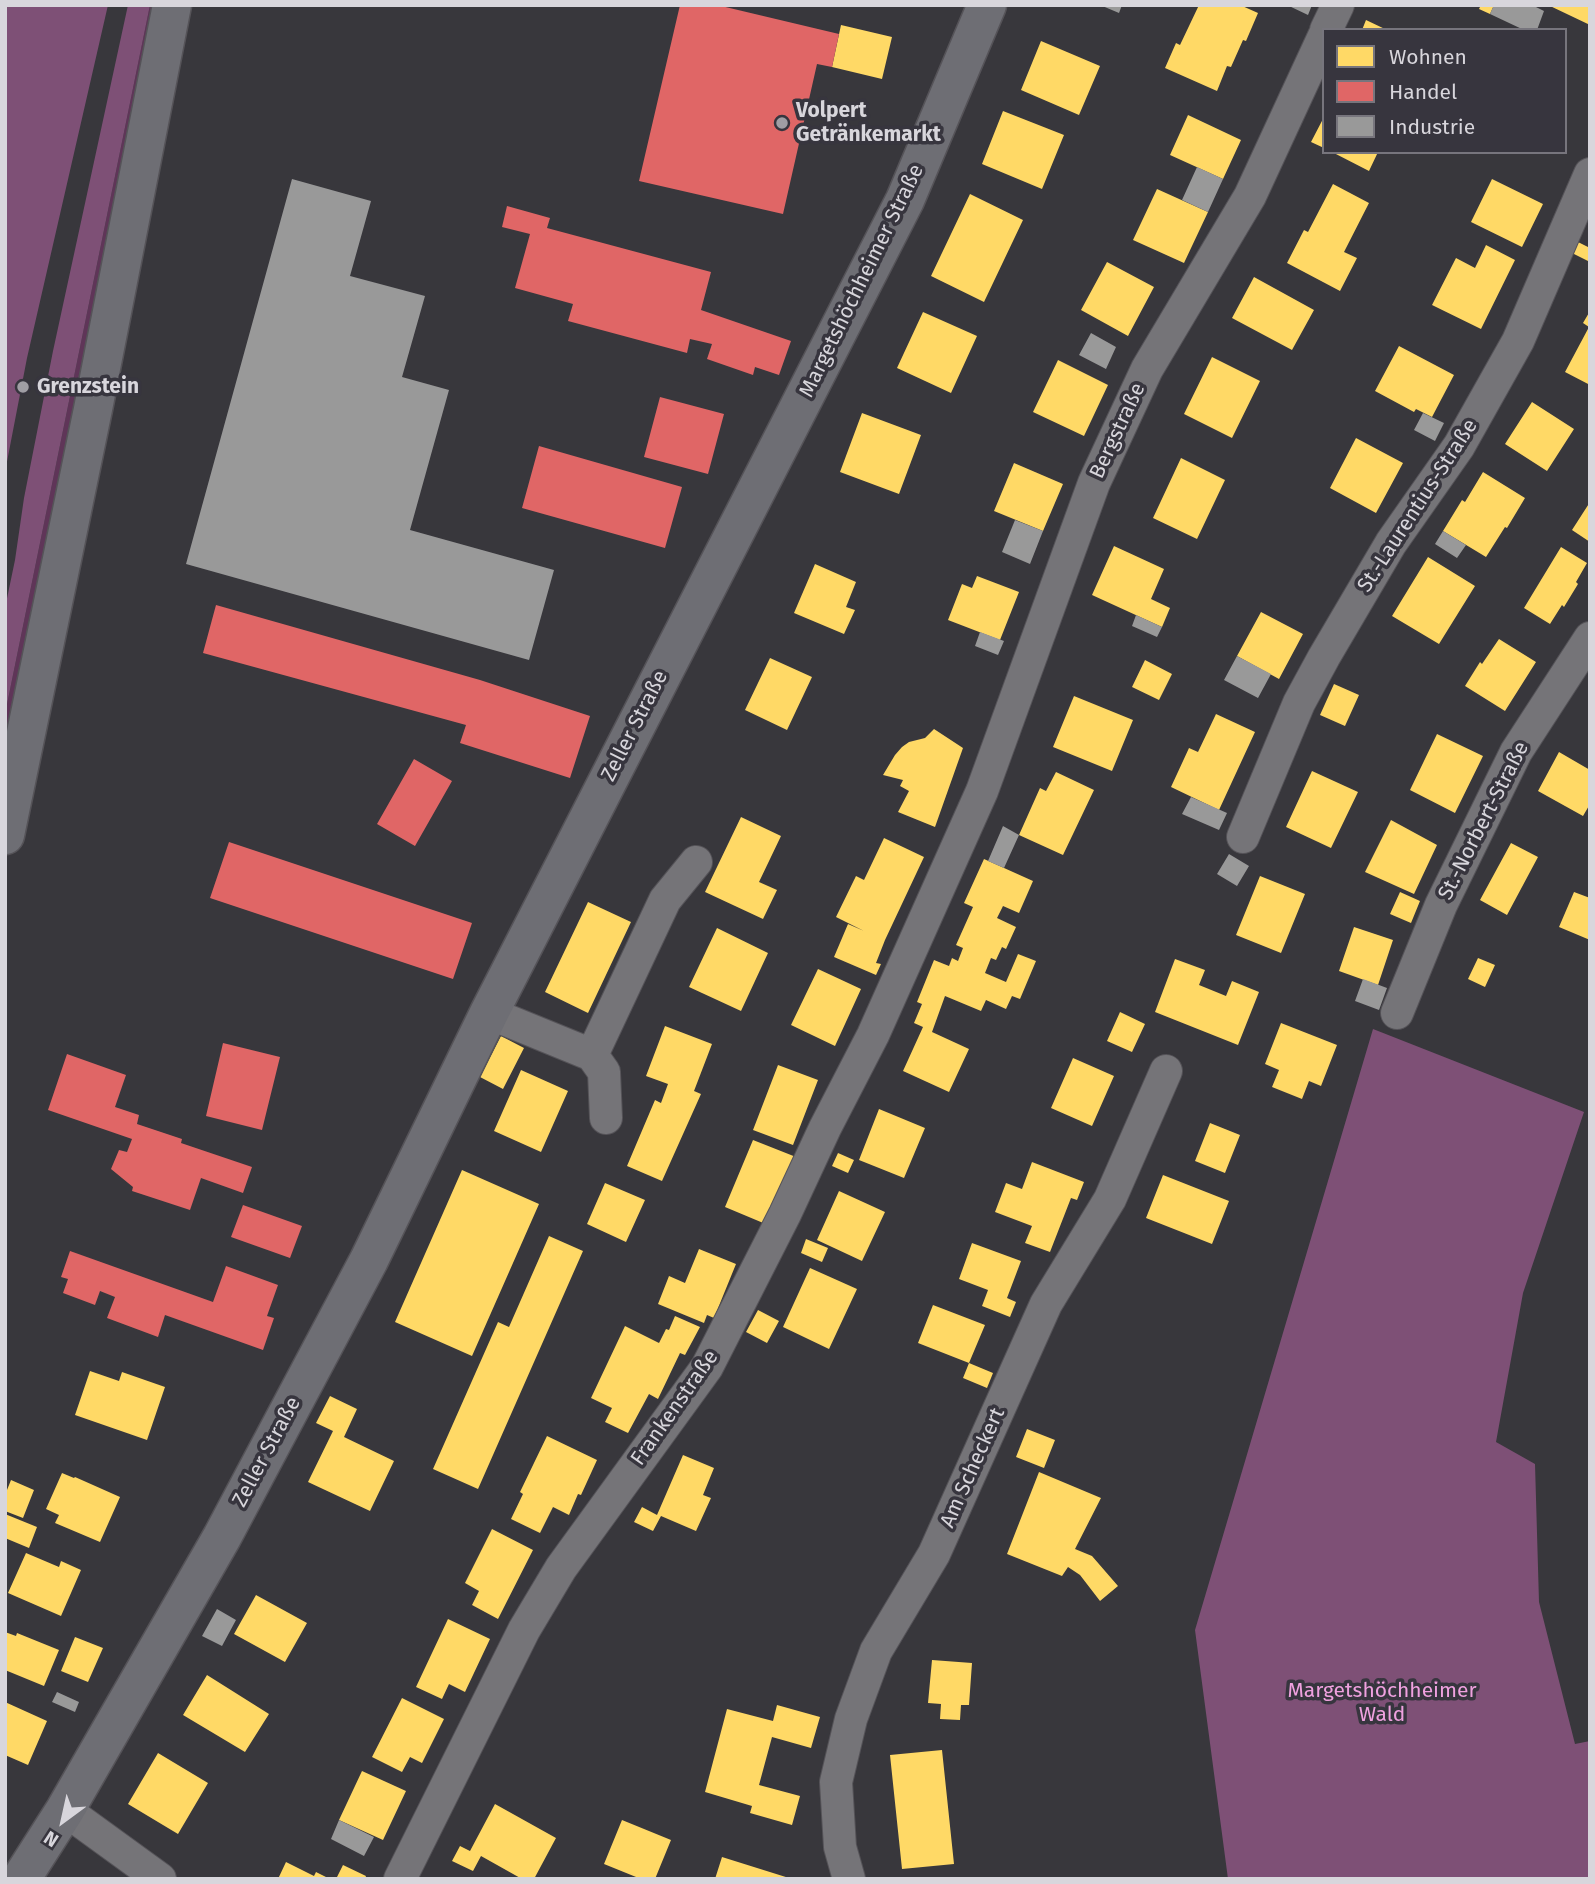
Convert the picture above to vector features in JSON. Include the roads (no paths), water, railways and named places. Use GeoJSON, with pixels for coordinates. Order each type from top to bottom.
{"type":"FeatureCollection","features":[{"type":"Feature","properties":{"kind":"street"},"geometry":{"type":"LineString","coordinates":[[5,835],[93,409],[172,5]]}},
{"type":"Feature","properties":{"kind":"street","name":"Margetshöchheimer Straße"},"geometry":{"type":"LineString","coordinates":[[783,439],[905,200],[987,5]]}},
{"type":"Feature","properties":{"kind":"street"},"geometry":{"type":"LineString","coordinates":[[1327,28],[1338,5]]}},
{"type":"Feature","properties":{"kind":"street","name":"Bergstraße"},"geometry":{"type":"LineString","coordinates":[[957,846],[982,791],[1094,483],[1147,369],[1250,196],[1322,40]]}},
{"type":"Feature","properties":{"kind":"street","name":"St.-Laurentius-Straße"},"geometry":{"type":"LineString","coordinates":[[1243,837],[1299,703],[1324,657],[1391,543],[1460,446],[1518,341],[1590,174]]}},
{"type":"Feature","properties":{"kind":"street","name":"Zeller Straße"},"geometry":{"type":"LineString","coordinates":[[21,1879],[65,1810],[228,1525],[369,1260],[489,1013],[783,439]]}},
{"type":"Feature","properties":{"kind":"street","name":"St.-Norbert-Straße"},"geometry":{"type":"LineString","coordinates":[[1397,1013],[1441,905],[1516,752],[1590,638]]}},
{"type":"Feature","properties":{"kind":"street","name":"Frankenstraße"},"geometry":{"type":"LineString","coordinates":[[400,1879],[524,1630],[561,1568],[708,1367],[873,1035],[957,846]]}},
{"type":"Feature","properties":{"kind":"street"},"geometry":{"type":"LineString","coordinates":[[592,1055],[665,900],[696,862]]}},
{"type":"Feature","properties":{"kind":"street"},"geometry":{"type":"LineString","coordinates":[[489,1013],[592,1055],[604,1072],[607,1118]]}},
{"type":"Feature","properties":{"kind":"street","name":"Am Scheckert"},"geometry":{"type":"LineString","coordinates":[[849,1879],[841,1847],[836,1782],[851,1719],[876,1651],[934,1554],[1046,1304],[1110,1199],[1166,1071]]}},
{"type":"Feature","properties":{"kind":"street"},"geometry":{"type":"LineString","coordinates":[[65,1810],[160,1879]]}},
{"type":"Feature","properties":{"kind":"place","name":"Volpert Getränkemarkt"},"geometry":{"type":"Point","coordinates":[782,123]}},
{"type":"Feature","properties":{"kind":"place","name":"Grenzstein"},"geometry":{"type":"Point","coordinates":[23,387]}},
{"type":"Feature","properties":{"kind":"park label","name":"Margetshöchheimer Wald"},"geometry":{"type":"Point","coordinates":[1382,1703]}}]}
